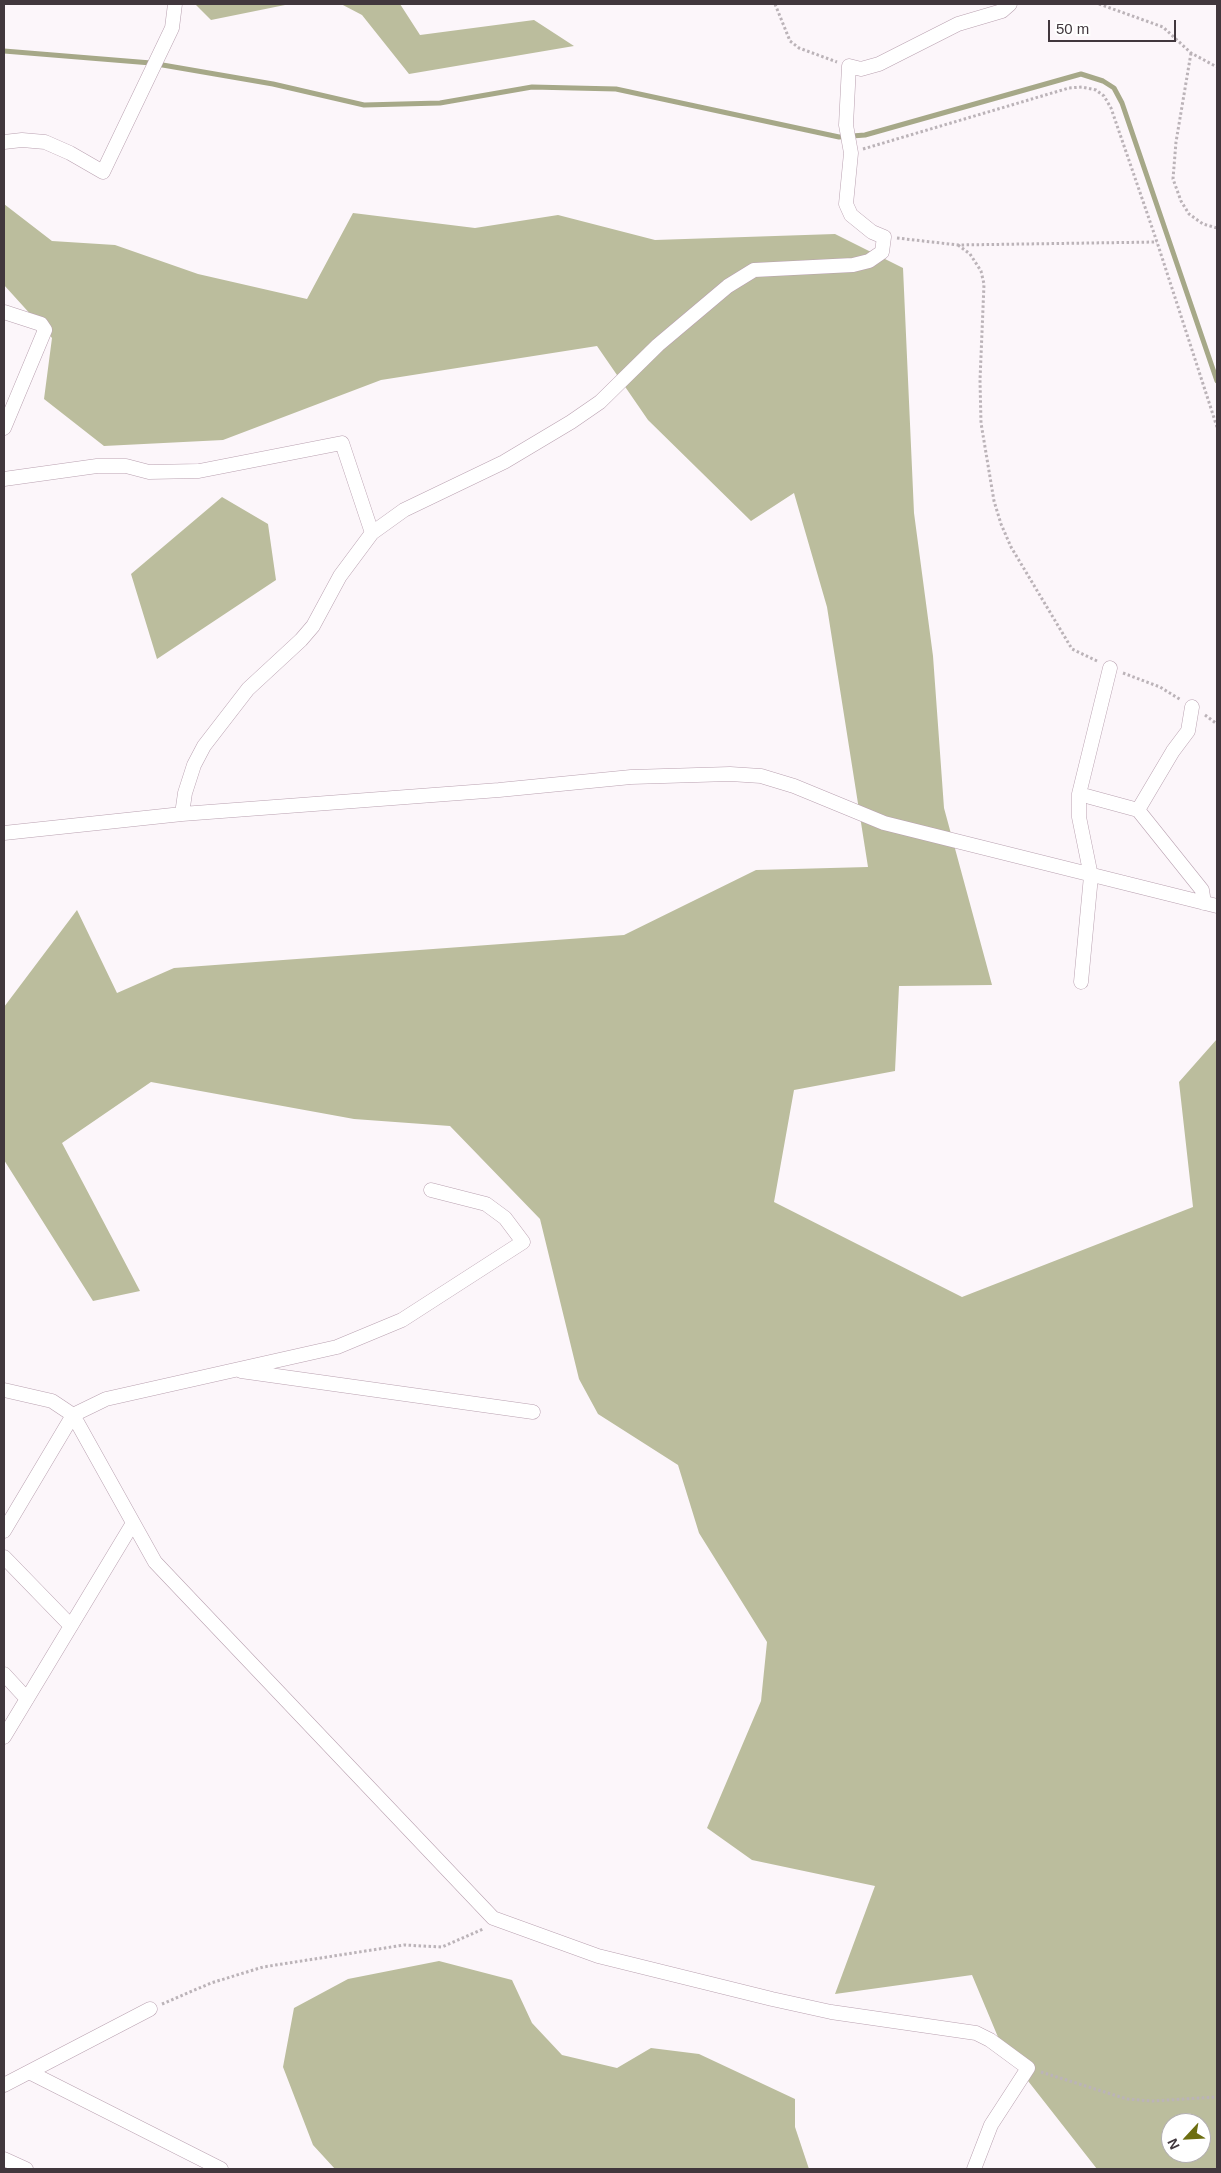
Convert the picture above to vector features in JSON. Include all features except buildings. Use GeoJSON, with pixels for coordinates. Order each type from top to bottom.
{"type":"FeatureCollection","features":[{"type":"Feature","properties":{"kind":"street"},"geometry":{"type":"LineString","coordinates":[[4,142],[22,140],[45,142],[70,153],[104,172],[172,28],[175,4]]}},
{"type":"Feature","properties":{"kind":"street"},"geometry":{"type":"LineString","coordinates":[[182,814],[185,793],[194,765],[204,746],[248,689],[302,640],[313,626],[340,576],[372,533],[404,510],[504,462],[571,422],[600,402],[658,345],[728,286],[754,270],[853,265],[869,261],[882,252],[884,237],[872,232],[851,215],[846,204],[851,152],[846,125],[850,66],[861,68],[879,64],[958,24],[1002,11],[1010,4]]}},
{"type":"Feature","properties":{"kind":"street"},"geometry":{"type":"LineString","coordinates":[[4,312],[42,324],[45,330],[4,428]]}},
{"type":"Feature","properties":{"kind":"street"},"geometry":{"type":"LineString","coordinates":[[4,479],[97,466],[126,466],[149,472],[199,470],[342,443],[372,533]]}},
{"type":"Feature","properties":{"kind":"street"},"geometry":{"type":"LineString","coordinates":[[1081,982],[1090,876],[1079,818],[1079,794],[1110,668]]}},
{"type":"Feature","properties":{"kind":"street"},"geometry":{"type":"LineString","coordinates":[[1138,810],[1173,751],[1188,731],[1192,707]]}},
{"type":"Feature","properties":{"kind":"street"},"geometry":{"type":"LineString","coordinates":[[4,833],[182,814],[499,790],[631,777],[694,773],[730,774],[761,776],[794,786],[884,823],[1090,876],[1210,904]]}},
{"type":"Feature","properties":{"kind":"street"},"geometry":{"type":"LineString","coordinates":[[1079,794],[1138,810],[1202,890],[1210,904]]}},
{"type":"Feature","properties":{"kind":"street"},"geometry":{"type":"LineString","coordinates":[[4,1530],[73,1415],[106,1399],[337,1347],[402,1320],[523,1242],[505,1218],[486,1204],[431,1190]]}},
{"type":"Feature","properties":{"kind":"street"},"geometry":{"type":"LineString","coordinates":[[233,1370],[534,1412]]}},
{"type":"Feature","properties":{"kind":"street"},"geometry":{"type":"LineString","coordinates":[[4,1390],[52,1401],[73,1415],[155,1562],[493,1918],[598,1956],[772,1999],[831,2012],[976,2033],[990,2040],[1028,2068],[990,2125],[974,2169]]}},
{"type":"Feature","properties":{"kind":"street"},"geometry":{"type":"LineString","coordinates":[[4,1737],[133,1523]]}},
{"type":"Feature","properties":{"kind":"street"},"geometry":{"type":"LineString","coordinates":[[4,1557],[71,1626]]}},
{"type":"Feature","properties":{"kind":"street"},"geometry":{"type":"LineString","coordinates":[[4,1674],[27,1699]]}},
{"type":"Feature","properties":{"kind":"street"},"geometry":{"type":"LineString","coordinates":[[4,2084],[150,2010]]}},
{"type":"Feature","properties":{"kind":"street"},"geometry":{"type":"LineString","coordinates":[[29,2072],[220,2169]]}},
{"type":"Feature","properties":{"kind":"street"},"geometry":{"type":"LineString","coordinates":[[4,2158],[26,2169]]}},
{"type":"Feature","properties":{"kind":"path"},"geometry":{"type":"LineString","coordinates":[[775,4],[790,41],[799,48],[850,66]]}},
{"type":"Feature","properties":{"kind":"path"},"geometry":{"type":"LineString","coordinates":[[1099,4],[1163,27],[1191,53],[1217,67]]}},
{"type":"Feature","properties":{"kind":"path"},"geometry":{"type":"LineString","coordinates":[[1191,53],[1172,178],[1180,201],[1189,214],[1203,224],[1217,228]]}},
{"type":"Feature","properties":{"kind":"path"},"geometry":{"type":"LineString","coordinates":[[851,152],[1069,88],[1082,87],[1096,90],[1104,96],[1111,108],[1157,242],[1217,427]]}},
{"type":"Feature","properties":{"kind":"path"},"geometry":{"type":"LineString","coordinates":[[884,237],[958,245],[1157,242]]}},
{"type":"Feature","properties":{"kind":"path"},"geometry":{"type":"LineString","coordinates":[[958,245],[970,254],[980,271],[984,284],[980,423],[994,500],[1001,524],[1011,547],[1072,649],[1110,668],[1160,687],[1217,724]]}},
{"type":"Feature","properties":{"kind":"path"},"geometry":{"type":"LineString","coordinates":[[150,2010],[211,1983],[263,1967],[404,1946],[442,1947],[482,1930],[493,1918]]}},
{"type":"Feature","properties":{"kind":"path"},"geometry":{"type":"LineString","coordinates":[[1028,2068],[1127,2099],[1152,2102],[1217,2097]]}},
{"type":"Feature","properties":{"kind":"green space"},"geometry":{"type":"Polygon","coordinates":[[[195,4],[290,4],[211,20],[195,4]]]}},
{"type":"Feature","properties":{"kind":"green space"},"geometry":{"type":"Polygon","coordinates":[[[341,4],[400,4],[420,35],[534,20],[574,46],[409,74],[362,15],[341,4]]]}},
{"type":"Feature","properties":{"kind":"green space"},"geometry":{"type":"Polygon","coordinates":[[[4,204],[52,241],[115,245],[198,274],[307,299],[353,213],[475,228],[558,215],[655,240],[835,234],[903,268],[914,513],[933,656],[944,808],[992,985],[899,986],[895,1071],[794,1090],[774,1202],[962,1297],[1193,1207],[1179,1082],[1217,1039],[1217,2169],[1097,2169],[1003,2049],[972,1975],[835,1994],[875,1886],[752,1860],[707,1828],[761,1701],[767,1642],[699,1533],[678,1465],[598,1414],[579,1379],[540,1219],[450,1126],[354,1119],[151,1082],[62,1143],[140,1291],[93,1301],[4,1160],[4,1007],[77,910],[117,993],[174,968],[624,935],[756,870],[868,867],[827,607],[794,493],[751,521],[648,420],[597,346],[381,380],[223,440],[104,446],[44,399],[52,338],[4,285],[4,204]]]}},
{"type":"Feature","properties":{"kind":"green space"},"geometry":{"type":"Polygon","coordinates":[[[222,497],[268,524],[276,580],[157,659],[131,574],[222,497]]]}},
{"type":"Feature","properties":{"kind":"green space"},"geometry":{"type":"Polygon","coordinates":[[[439,1961],[512,1980],[532,2023],[562,2055],[617,2068],[651,2048],[699,2054],[795,2099],[795,2127],[809,2169],[335,2169],[313,2145],[283,2067],[294,2008],[348,1979],[439,1961]]]}},
{"type":"Feature","properties":{"kind":"waterway"},"geometry":{"type":"LineString","coordinates":[[4,51],[151,63],[273,84],[364,105],[440,103],[532,87],[616,89],[839,137],[865,135],[1081,74],[1103,81],[1114,88],[1122,103],[1217,381]]}}]}
